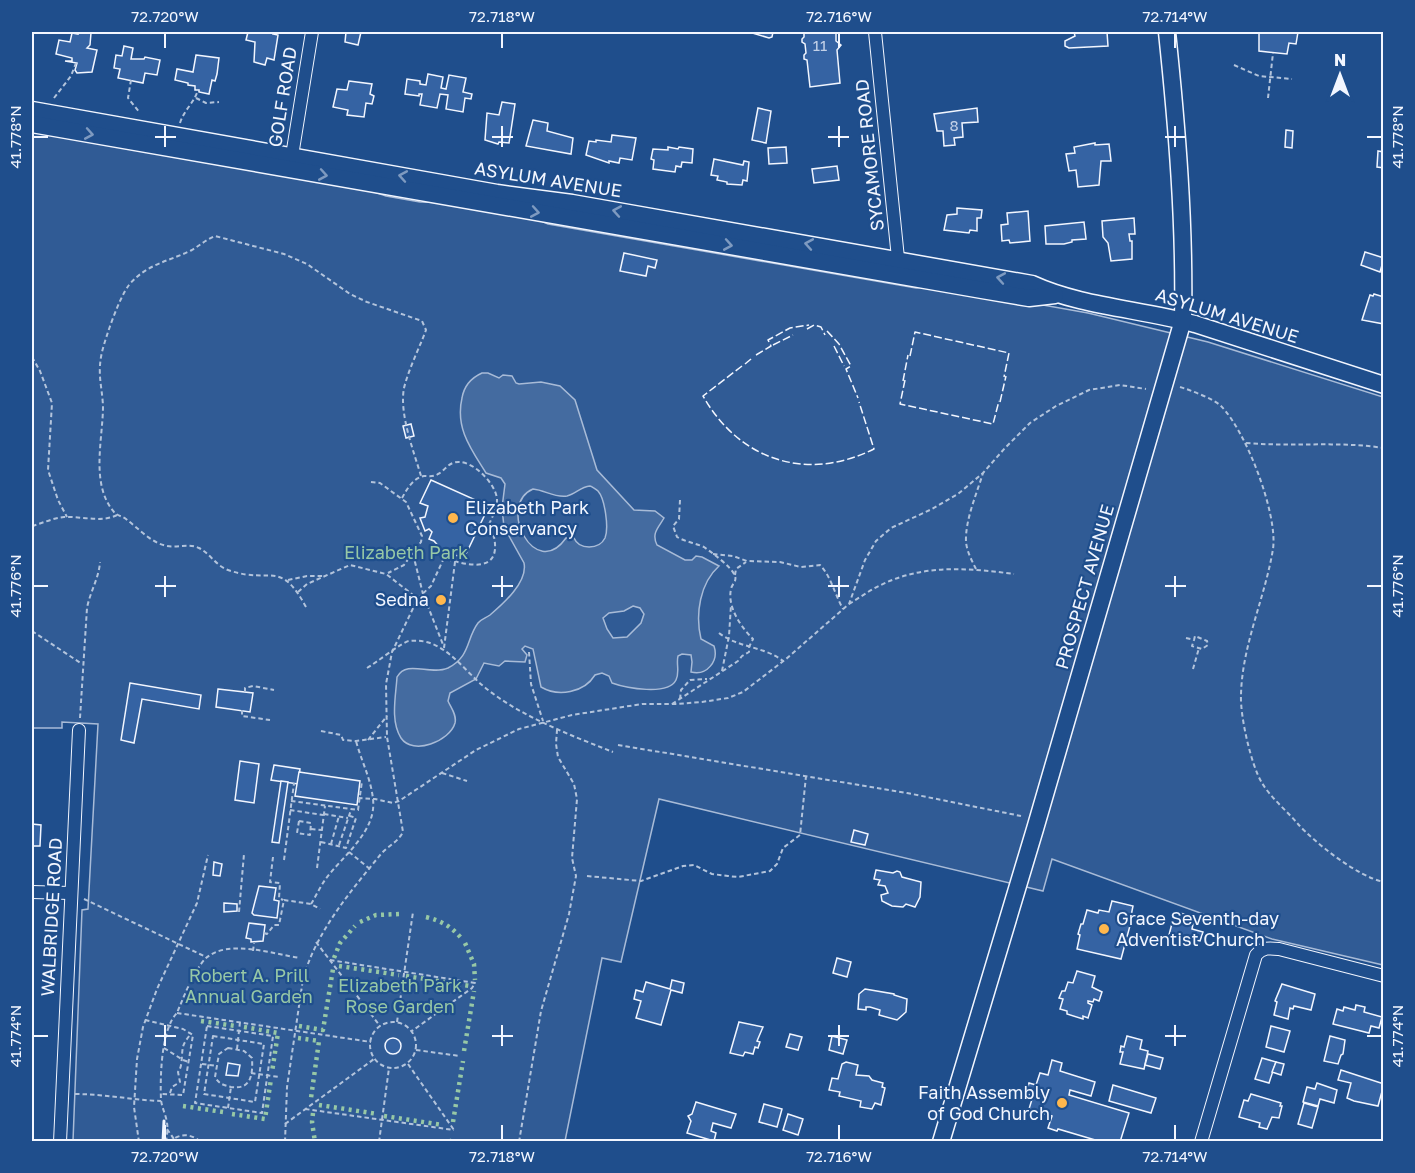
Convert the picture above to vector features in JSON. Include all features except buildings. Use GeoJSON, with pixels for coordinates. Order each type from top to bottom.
{"type":"FeatureCollection","features":[{"type":"Feature","properties":{"kind":"main road","name":"PROSPECT AVENUE"},"geometry":{"type":"LineString","coordinates":[[941,1142],[1183,320],[1181,189],[1167,32]]}},
{"type":"Feature","properties":{"kind":"main road","name":"ASYLUM AVENUE"},"geometry":{"type":"LineString","coordinates":[[32,110],[291,162]]}},
{"type":"Feature","properties":{"kind":"main road","name":"ASYLUM AVENUE"},"geometry":{"type":"LineString","coordinates":[[32,124],[572,203],[899,268],[1032,284],[1056,295],[1183,320],[1383,385]]}},
{"type":"Feature","properties":{"kind":"street","name":"GOLF ROAD"},"geometry":{"type":"LineString","coordinates":[[291,162],[312,32]]}},
{"type":"Feature","properties":{"kind":"street","name":"SYCAMORE ROAD"},"geometry":{"type":"LineString","coordinates":[[875,32],[899,268]]}},
{"type":"Feature","properties":{"kind":"street","name":"WALBRIDGE ROAD"},"geometry":{"type":"LineString","coordinates":[[60,1142],[79,730]]}},
{"type":"Feature","properties":{"kind":"street"},"geometry":{"type":"LineString","coordinates":[[32,892],[70,893]]}},
{"type":"Feature","properties":{"kind":"street"},"geometry":{"type":"LineString","coordinates":[[1201,1142],[1256,955],[1265,949],[1279,949],[1383,976]]}},
{"type":"Feature","properties":{"kind":"path"},"geometry":{"type":"LineString","coordinates":[[1268,98],[1273,53]]}},
{"type":"Feature","properties":{"kind":"path"},"geometry":{"type":"LineString","coordinates":[[52,103],[57,92],[71,76],[76,63]]}},
{"type":"Feature","properties":{"kind":"path"},"geometry":{"type":"LineString","coordinates":[[1234,65],[1259,76],[1292,79]]}},
{"type":"Feature","properties":{"kind":"path"},"geometry":{"type":"LineString","coordinates":[[131,81],[128,98],[140,114],[140,119]]}},
{"type":"Feature","properties":{"kind":"path"},"geometry":{"type":"LineString","coordinates":[[179,126],[185,112],[196,98],[198,90]]}},
{"type":"Feature","properties":{"kind":"path"},"geometry":{"type":"LineString","coordinates":[[196,98],[207,103],[219,102]]}},
{"type":"Feature","properties":{"kind":"path"},"geometry":{"type":"LineString","coordinates":[[328,576],[307,576],[288,580],[275,576],[242,574],[221,568],[199,548],[164,545],[117,515],[108,504],[101,477],[103,403],[99,377],[102,351],[119,305],[129,286],[150,267],[192,249],[204,240],[215,236],[284,254],[308,264],[350,294],[422,321],[426,330],[404,388],[403,403],[411,444],[421,476]]}},
{"type":"Feature","properties":{"kind":"path"},"geometry":{"type":"LineString","coordinates":[[32,357],[52,403],[48,470],[58,500],[67,517]]}},
{"type":"Feature","properties":{"kind":"path"},"geometry":{"type":"LineString","coordinates":[[849,604],[865,560],[876,541],[891,528],[958,494],[983,472],[1030,423],[1056,406],[1089,390],[1120,385],[1146,389]]}},
{"type":"Feature","properties":{"kind":"path"},"geometry":{"type":"LineString","coordinates":[[1187,389],[1221,406],[1246,443],[1260,476],[1270,512],[1274,547],[1246,655],[1241,696],[1246,736],[1262,782],[1309,836],[1349,865],[1374,880],[1383,882]]}},
{"type":"Feature","properties":{"kind":"path"},"geometry":{"type":"LineString","coordinates":[[1246,443],[1357,444],[1383,448]]}},
{"type":"Feature","properties":{"kind":"path"},"geometry":{"type":"LineString","coordinates":[[402,498],[414,481],[421,476],[438,475],[448,465],[465,462],[491,484],[497,497],[483,536]]}},
{"type":"Feature","properties":{"kind":"path"},"geometry":{"type":"LineString","coordinates":[[976,569],[968,551],[966,538],[983,472]]}},
{"type":"Feature","properties":{"kind":"path"},"geometry":{"type":"LineString","coordinates":[[371,482],[380,483],[409,505],[422,536],[421,543],[404,565],[386,574]]}},
{"type":"Feature","properties":{"kind":"path"},"geometry":{"type":"LineString","coordinates":[[680,500],[679,519],[673,526],[677,537],[703,547],[735,575]]}},
{"type":"Feature","properties":{"kind":"path"},"geometry":{"type":"LineString","coordinates":[[32,526],[67,517],[111,518],[117,515]]}},
{"type":"Feature","properties":{"kind":"path"},"geometry":{"type":"LineString","coordinates":[[285,1142],[287,1087],[303,979],[316,942],[387,847],[403,832],[387,737],[386,684],[392,652],[418,598],[431,586],[444,558],[472,566],[480,566],[487,562],[495,549],[495,542],[490,532],[486,530]]}},
{"type":"Feature","properties":{"kind":"path"},"geometry":{"type":"LineString","coordinates":[[413,554],[423,594],[444,648],[451,655],[482,685],[506,703],[557,730],[613,752]]}},
{"type":"Feature","properties":{"kind":"path"},"geometry":{"type":"LineString","coordinates":[[712,554],[733,556],[747,561],[780,562],[801,567],[820,565],[828,575],[843,609]]}},
{"type":"Feature","properties":{"kind":"path"},"geometry":{"type":"LineString","coordinates":[[722,671],[728,640],[730,590],[735,580],[736,569],[747,561]]}},
{"type":"Feature","properties":{"kind":"path"},"geometry":{"type":"LineString","coordinates":[[79,730],[87,608],[99,573],[100,562]]}},
{"type":"Feature","properties":{"kind":"path"},"geometry":{"type":"LineString","coordinates":[[444,648],[455,562]]}},
{"type":"Feature","properties":{"kind":"path"},"geometry":{"type":"LineString","coordinates":[[298,592],[307,584],[350,565],[386,574],[418,598]]}},
{"type":"Feature","properties":{"kind":"path"},"geometry":{"type":"LineString","coordinates":[[359,798],[393,803],[399,801],[476,750],[519,729],[543,721],[642,704],[672,704],[728,698],[743,692],[849,604],[881,585],[914,572],[953,568],[1014,574]]}},
{"type":"Feature","properties":{"kind":"path"},"geometry":{"type":"LineString","coordinates":[[288,580],[306,607]]}},
{"type":"Feature","properties":{"kind":"path"},"geometry":{"type":"LineString","coordinates":[[672,704],[747,654],[753,639],[741,626],[731,602]]}},
{"type":"Feature","properties":{"kind":"path"},"geometry":{"type":"LineString","coordinates":[[32,631],[82,664]]}},
{"type":"Feature","properties":{"kind":"path"},"geometry":{"type":"LineString","coordinates":[[719,633],[728,640],[770,652],[783,661]]}},
{"type":"Feature","properties":{"kind":"path"},"geometry":{"type":"LineString","coordinates":[[1195,636],[1207,640],[1206,648],[1192,646],[1194,640],[1195,636]]}},
{"type":"Feature","properties":{"kind":"path"},"geometry":{"type":"LineString","coordinates":[[1186,638],[1194,640]]}},
{"type":"Feature","properties":{"kind":"path"},"geometry":{"type":"LineString","coordinates":[[367,668],[403,643],[410,641],[430,643],[444,648]]}},
{"type":"Feature","properties":{"kind":"path"},"geometry":{"type":"LineString","coordinates":[[1193,669],[1199,648]]}},
{"type":"Feature","properties":{"kind":"path"},"geometry":{"type":"LineString","coordinates":[[529,652],[531,684],[543,721]]}},
{"type":"Feature","properties":{"kind":"path"},"geometry":{"type":"LineString","coordinates":[[680,699],[681,690],[690,680],[709,679]]}},
{"type":"Feature","properties":{"kind":"path"},"geometry":{"type":"LineString","coordinates":[[245,692],[245,688],[254,686],[274,690]]}},
{"type":"Feature","properties":{"kind":"path"},"geometry":{"type":"LineString","coordinates":[[242,710],[242,716],[270,720]]}},
{"type":"Feature","properties":{"kind":"path"},"geometry":{"type":"LineString","coordinates":[[368,740],[387,716]]}},
{"type":"Feature","properties":{"kind":"path"},"geometry":{"type":"LineString","coordinates":[[519,1142],[541,1011],[576,876],[572,858],[578,799],[574,784],[558,758],[557,730]]}},
{"type":"Feature","properties":{"kind":"path"},"geometry":{"type":"LineString","coordinates":[[321,731],[342,735],[343,740],[356,741],[387,737]]}},
{"type":"Feature","properties":{"kind":"path"},"geometry":{"type":"LineString","coordinates":[[311,904],[325,880],[361,836],[372,817],[373,799],[370,782],[356,741]]}},
{"type":"Feature","properties":{"kind":"path"},"geometry":{"type":"LineString","coordinates":[[618,745],[806,776],[1021,816]]}},
{"type":"Feature","properties":{"kind":"path"},"geometry":{"type":"LineString","coordinates":[[442,773],[467,782]]}},
{"type":"Feature","properties":{"kind":"path"},"geometry":{"type":"LineString","coordinates":[[587,876],[641,881],[677,868],[694,865],[712,874],[738,877],[770,871],[777,864],[783,848],[800,835],[806,776]]}},
{"type":"Feature","properties":{"kind":"path"},"geometry":{"type":"LineString","coordinates":[[291,801],[358,810],[362,782]]}},
{"type":"Feature","properties":{"kind":"path"},"geometry":{"type":"LineString","coordinates":[[284,860],[294,783]]}},
{"type":"Feature","properties":{"kind":"path"},"geometry":{"type":"LineString","coordinates":[[317,868],[326,806]]}},
{"type":"Feature","properties":{"kind":"path"},"geometry":{"type":"LineString","coordinates":[[290,810],[356,818],[345,848],[321,842]]}},
{"type":"Feature","properties":{"kind":"path"},"geometry":{"type":"LineString","coordinates":[[339,845],[351,810]]}},
{"type":"Feature","properties":{"kind":"path"},"geometry":{"type":"LineString","coordinates":[[331,844],[339,816]]}},
{"type":"Feature","properties":{"kind":"path"},"geometry":{"type":"LineString","coordinates":[[299,821],[311,823],[310,829],[310,835],[297,833],[299,821]]}},
{"type":"Feature","properties":{"kind":"path"},"geometry":{"type":"LineString","coordinates":[[288,825],[298,827]]}},
{"type":"Feature","properties":{"kind":"path"},"geometry":{"type":"LineString","coordinates":[[310,829],[322,830]]}},
{"type":"Feature","properties":{"kind":"path"},"geometry":{"type":"LineString","coordinates":[[349,852],[370,869]]}},
{"type":"Feature","properties":{"kind":"path"},"geometry":{"type":"LineString","coordinates":[[240,912],[244,854]]}},
{"type":"Feature","properties":{"kind":"path"},"geometry":{"type":"LineString","coordinates":[[139,1142],[134,1107],[137,1059],[145,1020],[156,988],[197,903],[208,855]]}},
{"type":"Feature","properties":{"kind":"path"},"geometry":{"type":"LineString","coordinates":[[273,858],[270,882],[280,883],[279,898],[311,904],[320,909]]}},
{"type":"Feature","properties":{"kind":"path"},"geometry":{"type":"LineString","coordinates":[[70,893],[207,958]]}},
{"type":"Feature","properties":{"kind":"path"},"geometry":{"type":"LineString","coordinates":[[264,933],[267,934],[274,925],[279,925],[284,900]]}},
{"type":"Feature","properties":{"kind":"path"},"geometry":{"type":"LineString","coordinates":[[397,1022],[413,912]]}},
{"type":"Feature","properties":{"kind":"path"},"geometry":{"type":"LineString","coordinates":[[316,942],[380,1027]]}},
{"type":"Feature","properties":{"kind":"path"},"geometry":{"type":"LineString","coordinates":[[253,951],[254,943]]}},
{"type":"Feature","properties":{"kind":"path"},"geometry":{"type":"LineString","coordinates":[[201,1142],[196,1138],[182,1135],[168,1142],[167,1121],[161,1094],[164,1048],[169,1027],[202,963],[207,958],[228,948],[300,958]]}},
{"type":"Feature","properties":{"kind":"path"},"geometry":{"type":"LineString","coordinates":[[330,960],[475,983],[472,988],[412,1031]]}},
{"type":"Feature","properties":{"kind":"path"},"geometry":{"type":"LineString","coordinates":[[177,1013],[371,1042]]}},
{"type":"Feature","properties":{"kind":"path"},"geometry":{"type":"LineString","coordinates":[[145,1020],[183,1029],[193,1035],[183,1095],[161,1094]]}},
{"type":"Feature","properties":{"kind":"path"},"geometry":{"type":"LineString","coordinates":[[236,1050],[240,1022]]}},
{"type":"Feature","properties":{"kind":"path"},"geometry":{"type":"LineString","coordinates":[[397,1022],[412,1031],[417,1043],[414,1057],[407,1063],[389,1068],[381,1066],[371,1052],[373,1034],[380,1027],[397,1022]]}},
{"type":"Feature","properties":{"kind":"path"},"geometry":{"type":"LineString","coordinates":[[207,1026],[273,1036],[262,1113],[195,1102],[201,1064],[207,1026]]}},
{"type":"Feature","properties":{"kind":"path"},"geometry":{"type":"LineString","coordinates":[[170,1094],[172,1087],[180,1082],[178,1072],[181,1068],[181,1057],[190,1033]]}},
{"type":"Feature","properties":{"kind":"path"},"geometry":{"type":"LineString","coordinates":[[213,1036],[264,1044],[255,1102],[204,1094],[209,1065],[213,1036]]}},
{"type":"Feature","properties":{"kind":"path"},"geometry":{"type":"LineString","coordinates":[[164,1048],[189,1062]]}},
{"type":"Feature","properties":{"kind":"path"},"geometry":{"type":"LineString","coordinates":[[226,1049],[236,1050],[250,1055],[252,1061],[249,1082],[245,1087],[222,1085],[216,1079],[221,1052],[226,1049]]}},
{"type":"Feature","properties":{"kind":"path"},"geometry":{"type":"LineString","coordinates":[[416,1050],[460,1056]]}},
{"type":"Feature","properties":{"kind":"path"},"geometry":{"type":"LineString","coordinates":[[285,1124],[374,1059]]}},
{"type":"Feature","properties":{"kind":"path"},"geometry":{"type":"LineString","coordinates":[[305,1109],[454,1130],[407,1063]]}},
{"type":"Feature","properties":{"kind":"path"},"geometry":{"type":"LineString","coordinates":[[201,1064],[217,1066]]}},
{"type":"Feature","properties":{"kind":"path"},"geometry":{"type":"LineString","coordinates":[[379,1142],[389,1068]]}},
{"type":"Feature","properties":{"kind":"path"},"geometry":{"type":"LineString","coordinates":[[251,1073],[279,1077]]}},
{"type":"Feature","properties":{"kind":"path"},"geometry":{"type":"LineString","coordinates":[[228,1108],[231,1087]]}},
{"type":"Feature","properties":{"kind":"path"},"geometry":{"type":"LineString","coordinates":[[62,1094],[103,1094],[161,1101]]}},
{"type":"Feature","properties":{"kind":"path"},"geometry":{"type":"LineString","coordinates":[[167,1128],[174,1140]]}},
{"type":"Feature","properties":{"kind":"path"},"geometry":{"type":"LineString","coordinates":[[194,1142],[196,1138]]}},
{"type":"Feature","properties":{"kind":"shaded area","name":"Elizabeth Park"},"geometry":{"type":"Polygon","coordinates":[[[32,129],[360,187],[386,196],[420,202],[459,203],[532,217],[548,224],[916,288],[935,286],[1088,313],[1208,342],[1383,397],[1383,965],[1272,939],[1052,859],[1043,891],[659,799],[621,962],[602,958],[565,1141],[73,1141],[82,910],[88,909],[98,724],[62,722],[62,728],[32,728],[32,129]]]}},
{"type":"Feature","properties":{"kind":"shaded area"},"geometry":{"type":"Polygon","coordinates":[[[488,373],[499,378],[503,375],[512,376],[519,384],[541,382],[560,386],[575,400],[597,470],[634,510],[655,511],[664,518],[655,534],[657,545],[685,560],[692,560],[696,556],[702,557],[719,566],[707,581],[699,609],[701,639],[714,646],[715,657],[707,669],[697,673],[691,672],[691,655],[678,656],[676,680],[665,688],[646,689],[618,685],[612,683],[609,676],[602,673],[595,675],[578,689],[570,692],[555,692],[541,687],[533,649],[525,646],[522,649],[527,655],[525,662],[505,661],[499,666],[484,663],[476,679],[450,693],[448,701],[455,720],[452,730],[431,744],[414,746],[401,738],[396,724],[394,708],[397,677],[407,669],[441,670],[448,668],[461,658],[478,623],[508,599],[522,578],[524,570],[524,563],[504,527],[502,508],[505,484],[501,478],[486,473],[470,447],[463,429],[460,409],[464,390],[478,375],[488,373]],[[590,486],[562,496],[533,489],[523,498],[518,510],[519,523],[524,536],[532,546],[543,551],[554,549],[566,538],[574,538],[580,545],[589,547],[602,542],[607,528],[604,507],[598,491],[590,486]],[[633,606],[624,611],[609,613],[603,618],[613,638],[627,637],[641,623],[644,614],[640,608],[633,606]]]}},
{"type":"Feature","properties":{"kind":"hedge"},"geometry":{"type":"LineString","coordinates":[[360,922],[376,915],[399,914]]}},
{"type":"Feature","properties":{"kind":"hedge"},"geometry":{"type":"LineString","coordinates":[[426,917],[446,925],[462,939]]}},
{"type":"Feature","properties":{"kind":"hedge"},"geometry":{"type":"LineString","coordinates":[[334,958],[340,943],[355,926]]}},
{"type":"Feature","properties":{"kind":"hedge"},"geometry":{"type":"LineString","coordinates":[[465,943],[474,964],[475,980]]}},
{"type":"Feature","properties":{"kind":"hedge"},"geometry":{"type":"LineString","coordinates":[[339,966],[399,975]]}},
{"type":"Feature","properties":{"kind":"hedge"},"geometry":{"type":"LineString","coordinates":[[299,1026],[323,1030],[333,969]]}},
{"type":"Feature","properties":{"kind":"hedge"},"geometry":{"type":"LineString","coordinates":[[406,976],[470,986]]}},
{"type":"Feature","properties":{"kind":"hedge"},"geometry":{"type":"LineString","coordinates":[[464,1051],[474,991]]}},
{"type":"Feature","properties":{"kind":"hedge"},"geometry":{"type":"LineString","coordinates":[[201,1021],[236,1026]]}},
{"type":"Feature","properties":{"kind":"hedge"},"geometry":{"type":"LineString","coordinates":[[244,1027],[278,1033],[272,1072]]}},
{"type":"Feature","properties":{"kind":"hedge"},"geometry":{"type":"LineString","coordinates":[[298,1038],[319,1041],[311,1098]]}},
{"type":"Feature","properties":{"kind":"hedge"},"geometry":{"type":"LineString","coordinates":[[453,1122],[463,1061]]}},
{"type":"Feature","properties":{"kind":"hedge"},"geometry":{"type":"LineString","coordinates":[[232,1114],[265,1119],[271,1079]]}},
{"type":"Feature","properties":{"kind":"hedge"},"geometry":{"type":"LineString","coordinates":[[319,1105],[378,1114]]}},
{"type":"Feature","properties":{"kind":"hedge"},"geometry":{"type":"LineString","coordinates":[[183,1106],[223,1112]]}},
{"type":"Feature","properties":{"kind":"hedge"},"geometry":{"type":"LineString","coordinates":[[313,1113],[315,1142]]}},
{"type":"Feature","properties":{"kind":"hedge"},"geometry":{"type":"LineString","coordinates":[[384,1116],[443,1125]]}},
{"type":"Feature","properties":{"kind":"hedge"},"geometry":{"type":"LineString","coordinates":[[451,1142],[453,1137]]}},
{"type":"Feature","properties":{"kind":"fence"},"geometry":{"type":"LineString","coordinates":[[756,355],[771,346],[768,340],[790,328],[809,325]]}},
{"type":"Feature","properties":{"kind":"fence"},"geometry":{"type":"LineString","coordinates":[[807,329],[814,325],[821,327],[825,335]]}},
{"type":"Feature","properties":{"kind":"fence"},"geometry":{"type":"LineString","coordinates":[[827,331],[839,344],[851,366],[846,369],[858,398]]}},
{"type":"Feature","properties":{"kind":"fence"},"geometry":{"type":"LineString","coordinates":[[910,356],[915,332],[1009,353],[1004,377]]}},
{"type":"Feature","properties":{"kind":"fence"},"geometry":{"type":"LineString","coordinates":[[773,345],[793,335]]}},
{"type":"Feature","properties":{"kind":"fence"},"geometry":{"type":"LineString","coordinates":[[834,346],[844,366]]}},
{"type":"Feature","properties":{"kind":"fence"},"geometry":{"type":"LineString","coordinates":[[903,381],[908,355]]}},
{"type":"Feature","properties":{"kind":"fence"},"geometry":{"type":"LineString","coordinates":[[745,364],[751,359]]}},
{"type":"Feature","properties":{"kind":"fence"},"geometry":{"type":"LineString","coordinates":[[742,366],[703,396],[718,418],[736,436],[756,450],[777,459],[800,464],[824,464],[849,459],[874,449],[859,402]]}},
{"type":"Feature","properties":{"kind":"fence"},"geometry":{"type":"LineString","coordinates":[[1000,402],[1006,376]]}},
{"type":"Feature","properties":{"kind":"fence"},"geometry":{"type":"LineString","coordinates":[[905,380],[900,404],[993,424],[999,401]]}},
{"type":"Feature","properties":{"kind":"wall"},"geometry":{"type":"LineString","coordinates":[[163,1142],[164,1121]]}},
{"type":"Feature","properties":{"kind":"place","name":"Elizabeth Park Conservancy"},"geometry":{"type":"Point","coordinates":[453,518]}},
{"type":"Feature","properties":{"kind":"place","name":"Sedna"},"geometry":{"type":"Point","coordinates":[441,600]}},
{"type":"Feature","properties":{"kind":"place","name":"Grace Seventh-day Adventist Church"},"geometry":{"type":"Point","coordinates":[1104,929]}},
{"type":"Feature","properties":{"kind":"place","name":"Faith Assembly of God Church"},"geometry":{"type":"Point","coordinates":[1062,1103]}},
{"type":"Feature","properties":{"kind":"park label","name":"Robert A. Prill Annual Garden"},"geometry":{"type":"Point","coordinates":[249,986]}},
{"type":"Feature","properties":{"kind":"park label","name":"Elizabeth Park Rose Garden"},"geometry":{"type":"Point","coordinates":[400,996]}}]}
